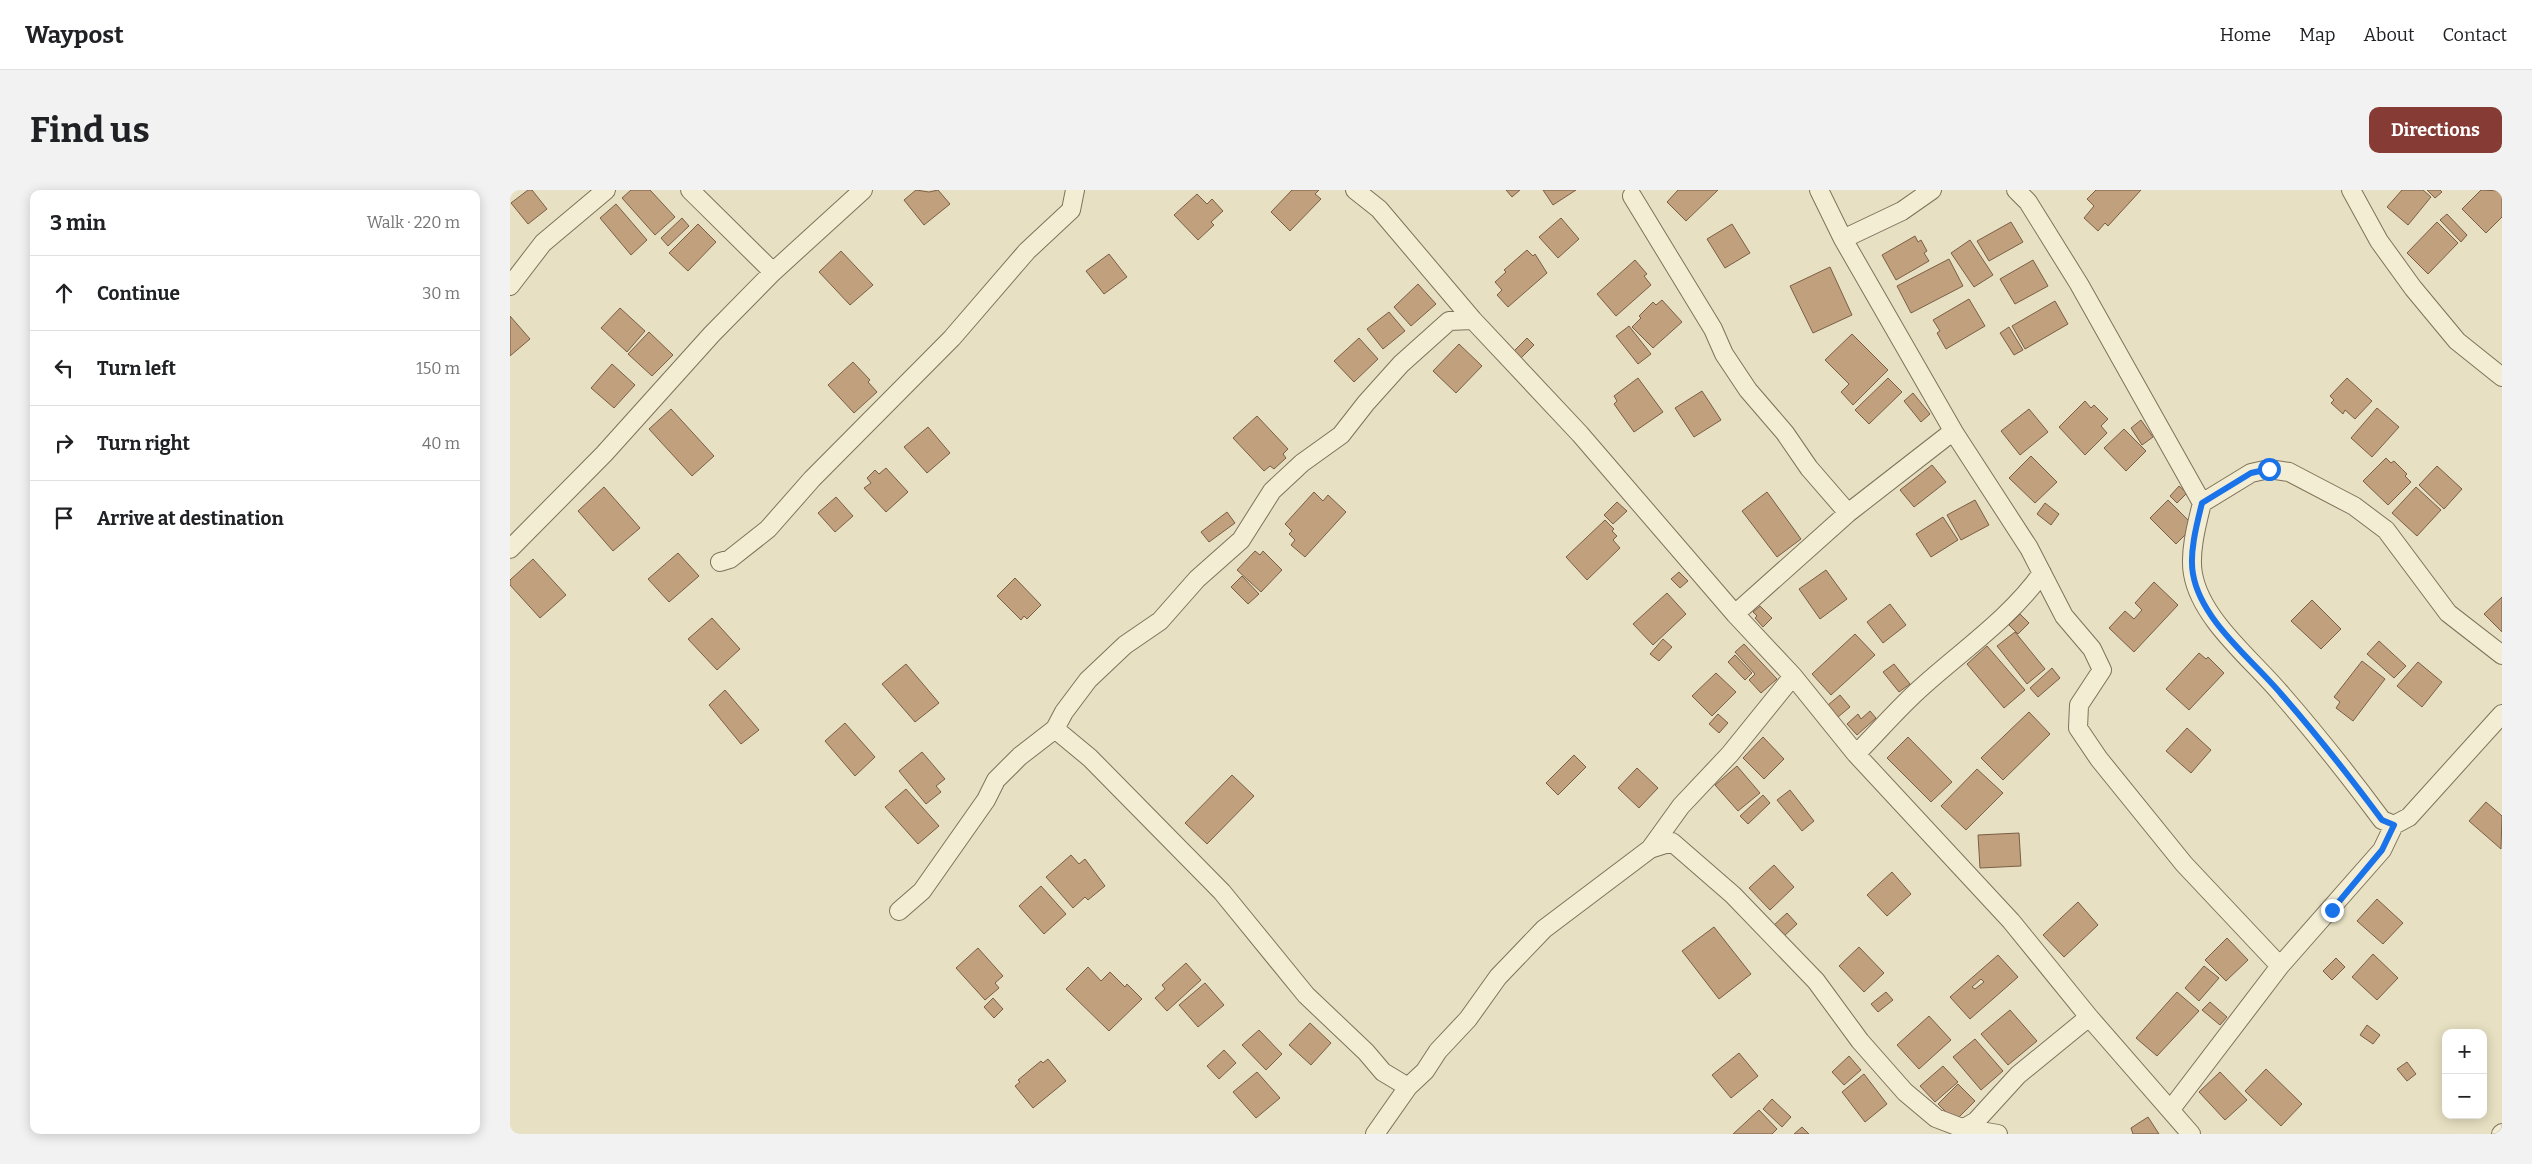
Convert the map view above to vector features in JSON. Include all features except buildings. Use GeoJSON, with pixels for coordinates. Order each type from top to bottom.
{"type":"FeatureCollection","features":[{"type":"Feature","properties":{"kind":"street"},"geometry":{"type":"LineString","coordinates":[[510,286],[543,244],[606,190]]}},
{"type":"Feature","properties":{"kind":"street"},"geometry":{"type":"LineString","coordinates":[[690,190],[773,272]]}},
{"type":"Feature","properties":{"kind":"street"},"geometry":{"type":"LineString","coordinates":[[510,549],[604,454],[712,334],[773,272],[863,190]]}},
{"type":"Feature","properties":{"kind":"street"},"geometry":{"type":"LineString","coordinates":[[720,562],[730,558],[768,529],[812,479],[952,338],[1027,251],[1071,210],[1075,190]]}},
{"type":"Feature","properties":{"kind":"street"},"geometry":{"type":"LineString","coordinates":[[1355,190],[1379,209],[1473,320],[1580,434],[1735,614],[1793,676],[1856,754],[2011,921],[2089,1017],[2191,1134]]}},
{"type":"Feature","properties":{"kind":"street"},"geometry":{"type":"LineString","coordinates":[[1819,190],[1842,239],[1955,434],[2030,548],[2064,616],[2092,650],[2102,670],[2080,705],[2078,728],[2099,759],[2184,864],[2280,966]]}},
{"type":"Feature","properties":{"kind":"street"},"geometry":{"type":"LineString","coordinates":[[1842,239],[1902,211],[1932,190]]}},
{"type":"Feature","properties":{"kind":"street"},"geometry":{"type":"LineString","coordinates":[[2351,190],[2378,242],[2413,288],[2457,341],[2502,377]]}},
{"type":"Feature","properties":{"kind":"street"},"geometry":{"type":"LineString","coordinates":[[2027,194],[2129,370],[2202,503],[2195,531],[2193,574],[2216,625],[2258,666],[2294,708],[2382,820],[2394,825]]}},
{"type":"Feature","properties":{"kind":"street"},"geometry":{"type":"LineString","coordinates":[[1632,196],[1714,329],[1724,354],[1748,390],[1785,433],[1809,468],[1848,513]]}},
{"type":"Feature","properties":{"kind":"street"},"geometry":{"type":"LineString","coordinates":[[899,911],[922,891],[986,800],[996,780],[1020,756],[1056,729],[1064,712],[1088,680],[1125,645],[1160,621],[1197,579],[1241,540],[1272,491],[1302,463],[1341,435],[1366,403],[1401,364],[1449,321],[1473,320]]}},
{"type":"Feature","properties":{"kind":"street"},"geometry":{"type":"LineString","coordinates":[[1735,614],[1848,513],[1947,436],[1955,434]]}},
{"type":"Feature","properties":{"kind":"street"},"geometry":{"type":"LineString","coordinates":[[2202,503],[2251,473],[2269,469],[2289,472],[2354,506],[2386,530],[2448,613],[2502,655]]}},
{"type":"Feature","properties":{"kind":"street"},"geometry":{"type":"LineString","coordinates":[[1856,754],[1922,687],[1957,658],[2031,588],[2042,573]]}},
{"type":"Feature","properties":{"kind":"street"},"geometry":{"type":"LineString","coordinates":[[1375,1134],[1408,1087],[1425,1071],[1438,1051],[1468,1019],[1498,977],[1544,929],[1650,849],[1681,806],[1730,754],[1793,676]]}},
{"type":"Feature","properties":{"kind":"street"},"geometry":{"type":"LineString","coordinates":[[2171,1109],[2280,966],[2382,850],[2394,825],[2409,817],[2502,714]]}},
{"type":"Feature","properties":{"kind":"street"},"geometry":{"type":"LineString","coordinates":[[1056,729],[1090,758],[1222,892],[1306,995],[1366,1052],[1383,1072],[1408,1087]]}},
{"type":"Feature","properties":{"kind":"street"},"geometry":{"type":"LineString","coordinates":[[1650,849],[1672,842],[1733,895],[1816,981],[1860,1041],[1905,1092],[1936,1118],[1959,1131],[1998,1134]]}},
{"type":"Feature","properties":{"kind":"street"},"geometry":{"type":"LineString","coordinates":[[1959,1131],[1976,1121],[2018,1075],[2089,1017]]}},
{"type":"Feature","properties":{"kind":"route"},"geometry":{"type":"LineString","coordinates":[[2269,469],[2251,473],[2202,503],[2195,531],[2193,574],[2216,625],[2258,666],[2282,694],[2358,787],[2382,820],[2394,825],[2382,850],[2332,910]]}}]}
